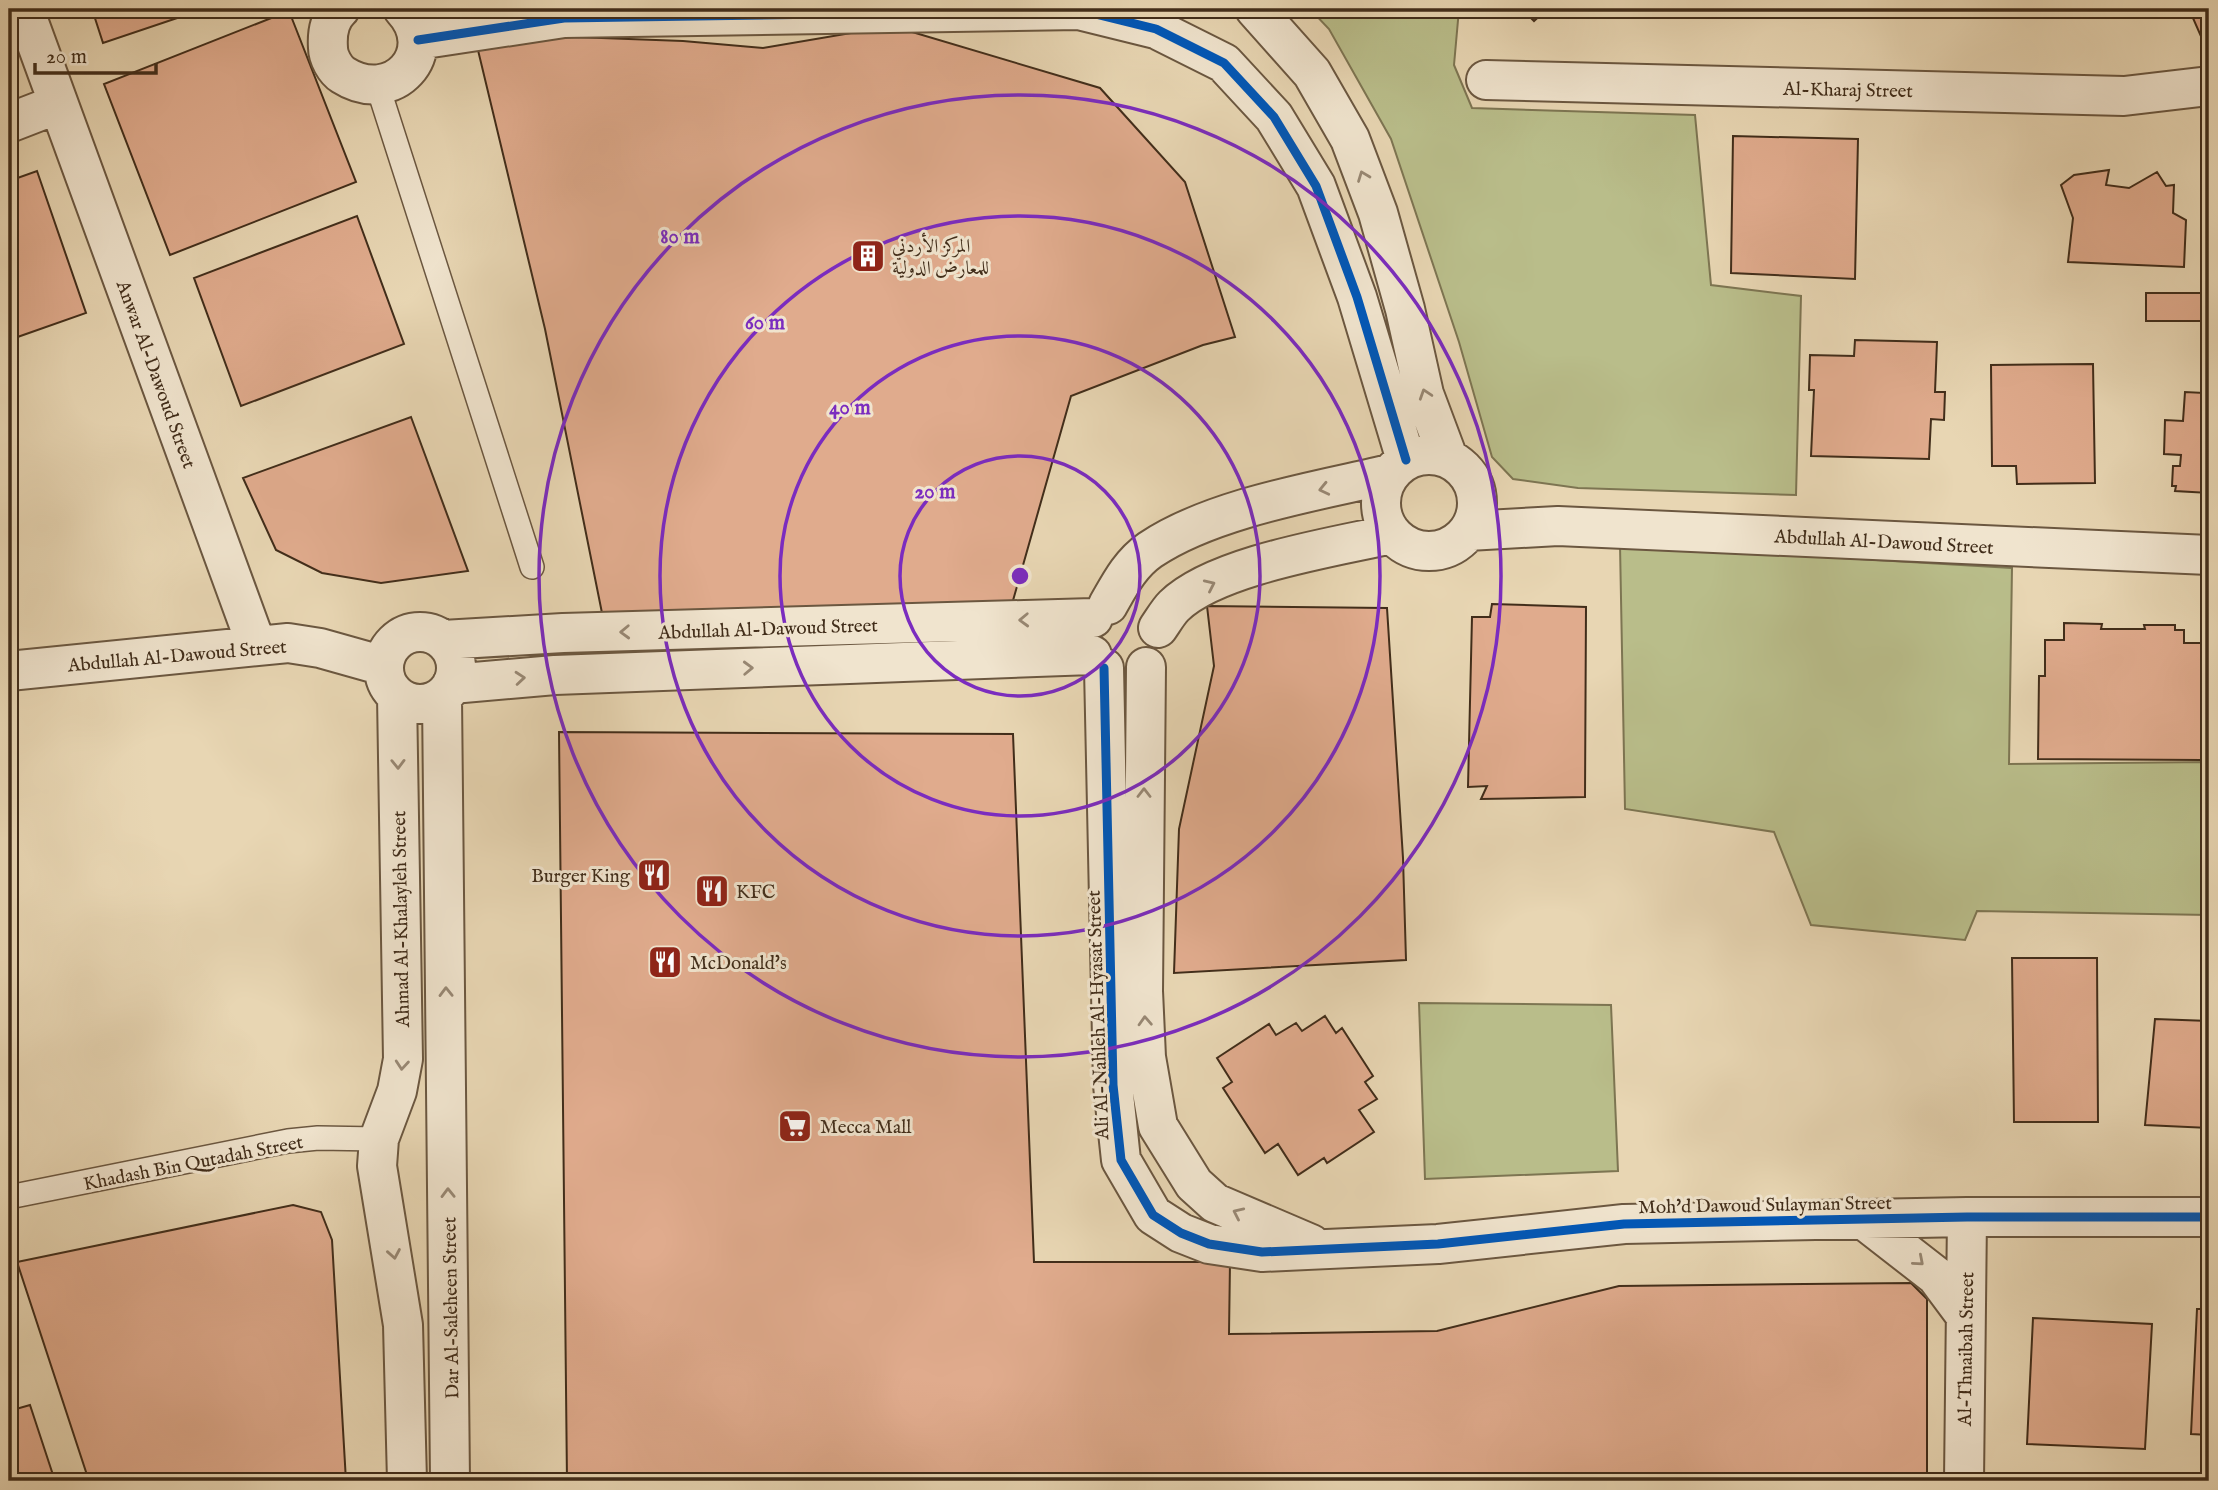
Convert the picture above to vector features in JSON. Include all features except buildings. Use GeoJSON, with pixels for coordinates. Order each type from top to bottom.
{"type":"FeatureCollection","features":[{"type":"Feature","properties":{"kind":"street","name":"Anwar Al-Dawoud Street"},"geometry":{"type":"LineString","coordinates":[[24,9],[256,644]]}},
{"type":"Feature","properties":{"kind":"street"},"geometry":{"type":"LineString","coordinates":[[338,9],[328,30],[328,53],[338,72],[357,84],[378,87],[398,79],[413,62],[410,25],[564,18],[1079,10],[1156,29],[1224,63],[1274,117],[1316,186],[1357,297],[1398,467],[1381,494],[1382,515],[1392,534],[1410,547],[1431,551],[1451,545],[1468,531],[1477,504],[1475,490],[1465,471],[1448,458],[1427,454],[1398,467],[1230,515],[1176,535],[1149,551],[1128,570],[1099,637]]}},
{"type":"Feature","properties":{"kind":"street"},"geometry":{"type":"LineString","coordinates":[[1255,9],[1312,73],[1350,139],[1378,213],[1405,309],[1424,394],[1448,458]]}},
{"type":"Feature","properties":{"kind":"street","name":"Al-Kharaj Street"},"geometry":{"type":"LineString","coordinates":[[1486,80],[2124,96],[2209,86]]}},
{"type":"Feature","properties":{"kind":"street"},"geometry":{"type":"LineString","coordinates":[[9,123],[58,104]]}},
{"type":"Feature","properties":{"kind":"street","name":"Abdullah Al-Dawoud Street"},"geometry":{"type":"LineString","coordinates":[[1475,490],[1559,526]]}},
{"type":"Feature","properties":{"kind":"street","name":"Abdullah Al-Dawoud Street"},"geometry":{"type":"LineString","coordinates":[[1468,531],[1559,526],[2209,555]]}},
{"type":"Feature","properties":{"kind":"street"},"geometry":{"type":"LineString","coordinates":[[1158,628],[1174,607],[1209,584],[1274,560],[1392,534]]}},
{"type":"Feature","properties":{"kind":"street"},"geometry":{"type":"LineString","coordinates":[[1099,637],[1129,602],[1148,611],[1158,628],[1158,649],[1146,667],[1143,991],[1146,1057],[1158,1126],[1194,1184],[1215,1203],[1323,1249]]}},
{"type":"Feature","properties":{"kind":"street"},"geometry":{"type":"LineString","coordinates":[[407,1481],[403,1325],[393,1250],[379,1191],[377,1166],[379,1139],[406,1128],[435,1129],[447,1134],[447,690],[456,668],[453,653],[443,640],[429,632],[412,632],[398,639],[388,651],[390,681],[411,703],[427,703],[447,690]]}},
{"type":"Feature","properties":{"kind":"street","name":"Abdullah Al-Dawoud Street"},"geometry":{"type":"LineString","coordinates":[[443,640],[563,634],[1099,637]]}},
{"type":"Feature","properties":{"kind":"street"},"geometry":{"type":"LineString","coordinates":[[1099,637],[1125,674],[1146,667]]}},
{"type":"Feature","properties":{"kind":"street","name":"Abdullah Al-Dawoud Street"},"geometry":{"type":"LineString","coordinates":[[447,690],[555,675],[1099,637]]}},
{"type":"Feature","properties":{"kind":"street","name":"Ali Al-Nahleh Al-Hyasat Street"},"geometry":{"type":"LineString","coordinates":[[1099,637],[1117,1128],[1121,1160],[1153,1215],[1181,1233],[1209,1244],[1262,1252],[1323,1249]]}},
{"type":"Feature","properties":{"kind":"street","name":"Abdullah Al-Dawoud Street"},"geometry":{"type":"LineString","coordinates":[[9,671],[256,644],[288,643],[320,648],[390,681]]}},
{"type":"Feature","properties":{"kind":"street","name":"Ahmad Al-Khalayleh Street"},"geometry":{"type":"LineString","coordinates":[[379,1139],[399,1083],[403,1059],[390,681]]}},
{"type":"Feature","properties":{"kind":"street","name":"Dar Al-Saleheen Street"},"geometry":{"type":"LineString","coordinates":[[447,1134],[450,1481]]}},
{"type":"Feature","properties":{"kind":"street"},"geometry":{"type":"LineString","coordinates":[[1153,1215],[1194,1184]]}},
{"type":"Feature","properties":{"kind":"street","name":"Moh'd Dawoud Sulayman Street"},"geometry":{"type":"LineString","coordinates":[[1323,1249],[1438,1244],[1624,1224],[1967,1217],[2209,1217]]}},
{"type":"Feature","properties":{"kind":"street","name":"Al-Thnaibah Street"},"geometry":{"type":"LineString","coordinates":[[1964,1481],[1967,1217]]}},
{"type":"Feature","properties":{"kind":"street"},"geometry":{"type":"LineString","coordinates":[[1864,1220],[1936,1276],[1965,1315]]}},
{"type":"Feature","properties":{"kind":"lane"},"geometry":{"type":"LineString","coordinates":[[378,87],[532,567]]}},
{"type":"Feature","properties":{"kind":"lane","name":"Khadash Bin Qutadah Street"},"geometry":{"type":"LineString","coordinates":[[9,1197],[288,1141],[318,1138],[379,1139]]}},
{"type":"Feature","properties":{"kind":"green space"},"geometry":{"type":"Polygon","coordinates":[[[1310,9],[1459,9],[1454,65],[1472,108],[1695,115],[1711,285],[1801,296],[1796,495],[1578,488],[1513,479],[1492,457],[1459,342],[1391,139],[1329,29],[1310,9]]]}},
{"type":"Feature","properties":{"kind":"green space"},"geometry":{"type":"Polygon","coordinates":[[[1620,545],[2012,568],[2009,764],[2209,762],[2209,915],[1977,911],[1965,940],[1811,925],[1774,832],[1625,809],[1620,545]]]}},
{"type":"Feature","properties":{"kind":"green space"},"geometry":{"type":"Polygon","coordinates":[[[1419,1003],[1611,1005],[1618,1171],[1425,1179],[1419,1003]]]}},
{"type":"Feature","properties":{"kind":"cycle path"},"geometry":{"type":"LineString","coordinates":[[418,40],[564,18],[1079,10],[1156,29],[1224,63],[1274,117],[1316,186],[1357,297],[1406,460]]}},
{"type":"Feature","properties":{"kind":"cycle path"},"geometry":{"type":"LineString","coordinates":[[1104,668],[1113,1085],[1121,1160],[1153,1215],[1181,1233],[1209,1244],[1262,1252],[1438,1244],[1624,1224],[1967,1217],[2209,1217]]}},
{"type":"Feature","properties":{"kind":"place","name":"المركز الأردني للمعارض الدولية"},"geometry":{"type":"Point","coordinates":[868,256]}},
{"type":"Feature","properties":{"kind":"place","name":"Burger King"},"geometry":{"type":"Point","coordinates":[654,875]}},
{"type":"Feature","properties":{"kind":"place","name":"KFC"},"geometry":{"type":"Point","coordinates":[712,891]}},
{"type":"Feature","properties":{"kind":"place","name":"McDonald's"},"geometry":{"type":"Point","coordinates":[665,962]}},
{"type":"Feature","properties":{"kind":"place","name":"Mecca Mall"},"geometry":{"type":"Point","coordinates":[795,1126]}}]}
